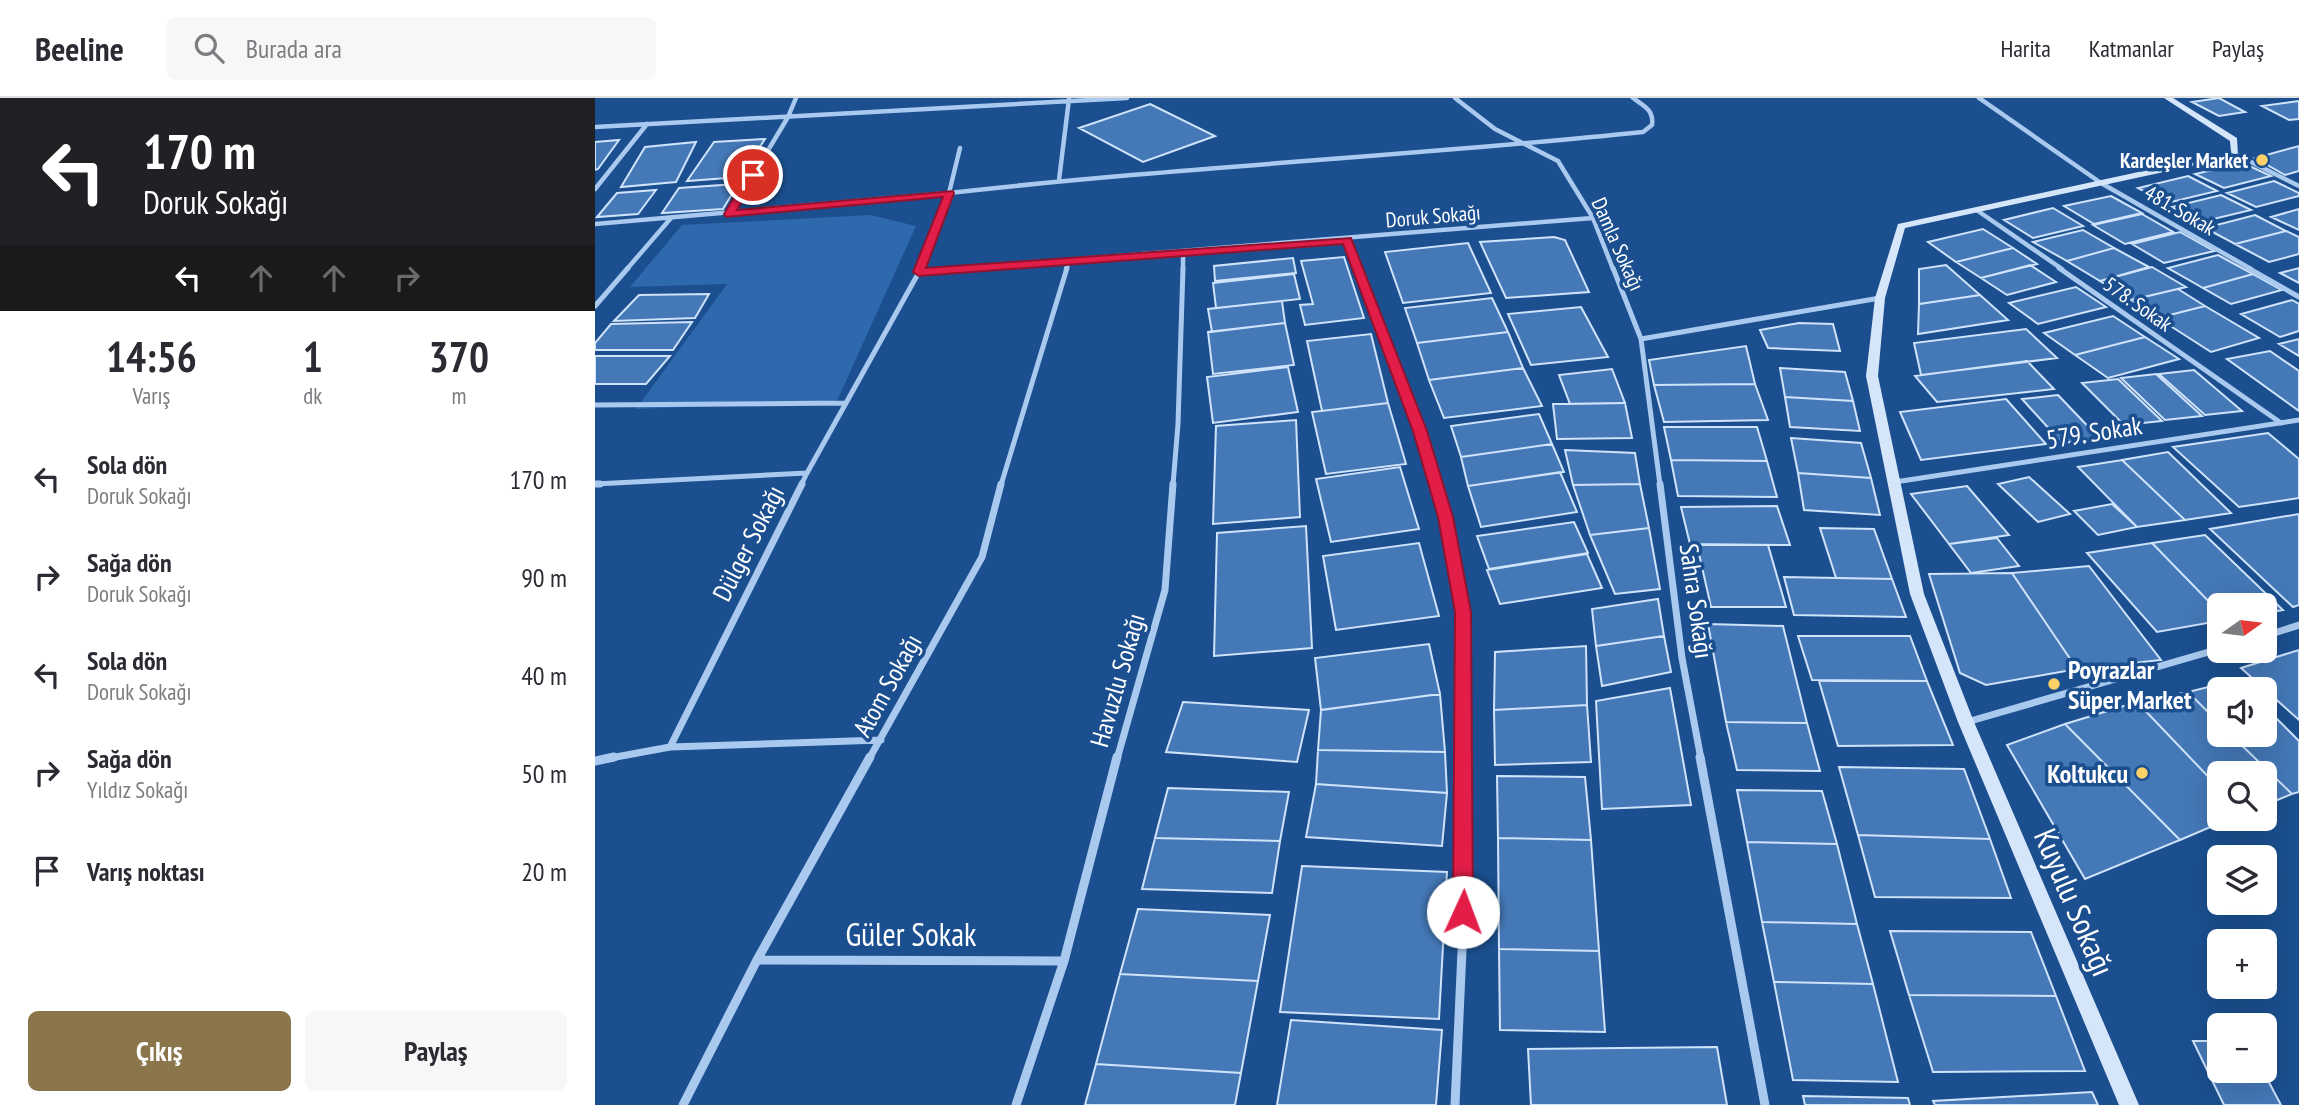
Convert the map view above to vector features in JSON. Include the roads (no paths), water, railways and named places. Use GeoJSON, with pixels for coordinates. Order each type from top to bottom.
{"type":"FeatureCollection","features":[{"type":"Feature","properties":{"kind":"street"},"geometry":{"type":"LineString","coordinates":[[730,214],[788,117],[796,98]]}},
{"type":"Feature","properties":{"kind":"street"},"geometry":{"type":"LineString","coordinates":[[595,127],[1127,98]]}},
{"type":"Feature","properties":{"kind":"street","name":"Damla Sokağı"},"geometry":{"type":"LineString","coordinates":[[1455,98],[1495,129],[1558,161],[1593,218],[1641,339]]}},
{"type":"Feature","properties":{"kind":"street"},"geometry":{"type":"LineString","coordinates":[[595,224],[730,214],[1059,180],[1530,145],[1643,132],[1652,125],[1653,118],[1650,110],[1633,98]]}},
{"type":"Feature","properties":{"kind":"street","name":"481. Sokak"},"geometry":{"type":"LineString","coordinates":[[1979,98],[2101,183],[2299,297]]}},
{"type":"Feature","properties":{"kind":"street"},"geometry":{"type":"LineString","coordinates":[[2168,98],[2234,140],[2235,154]]}},
{"type":"Feature","properties":{"kind":"street"},"geometry":{"type":"LineString","coordinates":[[1059,180],[1069,100]]}},
{"type":"Feature","properties":{"kind":"street"},"geometry":{"type":"LineString","coordinates":[[595,189],[647,124]]}},
{"type":"Feature","properties":{"kind":"street"},"geometry":{"type":"LineString","coordinates":[[807,473],[919,272],[949,193],[960,148]]}},
{"type":"Feature","properties":{"kind":"street"},"geometry":{"type":"LineString","coordinates":[[1978,212],[2235,154],[2299,186]]}},
{"type":"Feature","properties":{"kind":"street","name":"Kuyulu Sokağı"},"geometry":{"type":"LineString","coordinates":[[1978,212],[1901,226],[1880,298],[1872,376],[1917,594],[1966,722],[2129,1105]]}},
{"type":"Feature","properties":{"kind":"street","name":"578. Sokak"},"geometry":{"type":"LineString","coordinates":[[1978,212],[2281,423]]}},
{"type":"Feature","properties":{"kind":"street"},"geometry":{"type":"LineString","coordinates":[[595,306],[671,218]]}},
{"type":"Feature","properties":{"kind":"street","name":"Doruk Sokağı"},"geometry":{"type":"LineString","coordinates":[[919,272],[1347,240],[1593,218]]}},
{"type":"Feature","properties":{"kind":"street"},"geometry":{"type":"LineString","coordinates":[[1347,240],[1420,431],[1445,517],[1463,612],[1465,885],[1455,1105]]}},
{"type":"Feature","properties":{"kind":"street","name":"Havuzlu Sokağı"},"geometry":{"type":"LineString","coordinates":[[1016,1105],[1064,961],[1096,833],[1165,590],[1178,424],[1183,253]]}},
{"type":"Feature","properties":{"kind":"street","name":"Atom Sokağı"},"geometry":{"type":"LineString","coordinates":[[683,1105],[757,960],[982,557],[1008,458],[1069,261]]}},
{"type":"Feature","properties":{"kind":"street"},"geometry":{"type":"LineString","coordinates":[[1641,339],[1880,298]]}},
{"type":"Feature","properties":{"kind":"street","name":"Sahra Sokağı"},"geometry":{"type":"LineString","coordinates":[[1641,339],[1682,658],[1765,1105]]}},
{"type":"Feature","properties":{"kind":"street"},"geometry":{"type":"LineString","coordinates":[[595,405],[846,403]]}},
{"type":"Feature","properties":{"kind":"street","name":"579. Sokak"},"geometry":{"type":"LineString","coordinates":[[1895,482],[2299,420]]}},
{"type":"Feature","properties":{"kind":"street","name":"Dülger Sokağı"},"geometry":{"type":"LineString","coordinates":[[595,484],[807,473],[670,747]]}},
{"type":"Feature","properties":{"kind":"street"},"geometry":{"type":"LineString","coordinates":[[2277,632],[2299,625]]}},
{"type":"Feature","properties":{"kind":"street"},"geometry":{"type":"LineString","coordinates":[[1966,722],[2087,690],[2207,653]]}},
{"type":"Feature","properties":{"kind":"street"},"geometry":{"type":"LineString","coordinates":[[595,761],[670,747],[881,740]]}},
{"type":"Feature","properties":{"kind":"street","name":"Güler Sokak"},"geometry":{"type":"LineString","coordinates":[[757,960],[1064,961]]}},
{"type":"Feature","properties":{"kind":"place","name":"Kardeşler Market"},"geometry":{"type":"Point","coordinates":[2262,160]}},
{"type":"Feature","properties":{"kind":"place","name":"Poyrazlar Süper Market"},"geometry":{"type":"Point","coordinates":[2054,684]}},
{"type":"Feature","properties":{"kind":"place","name":"Koltukcu"},"geometry":{"type":"Point","coordinates":[2142,773]}}]}
